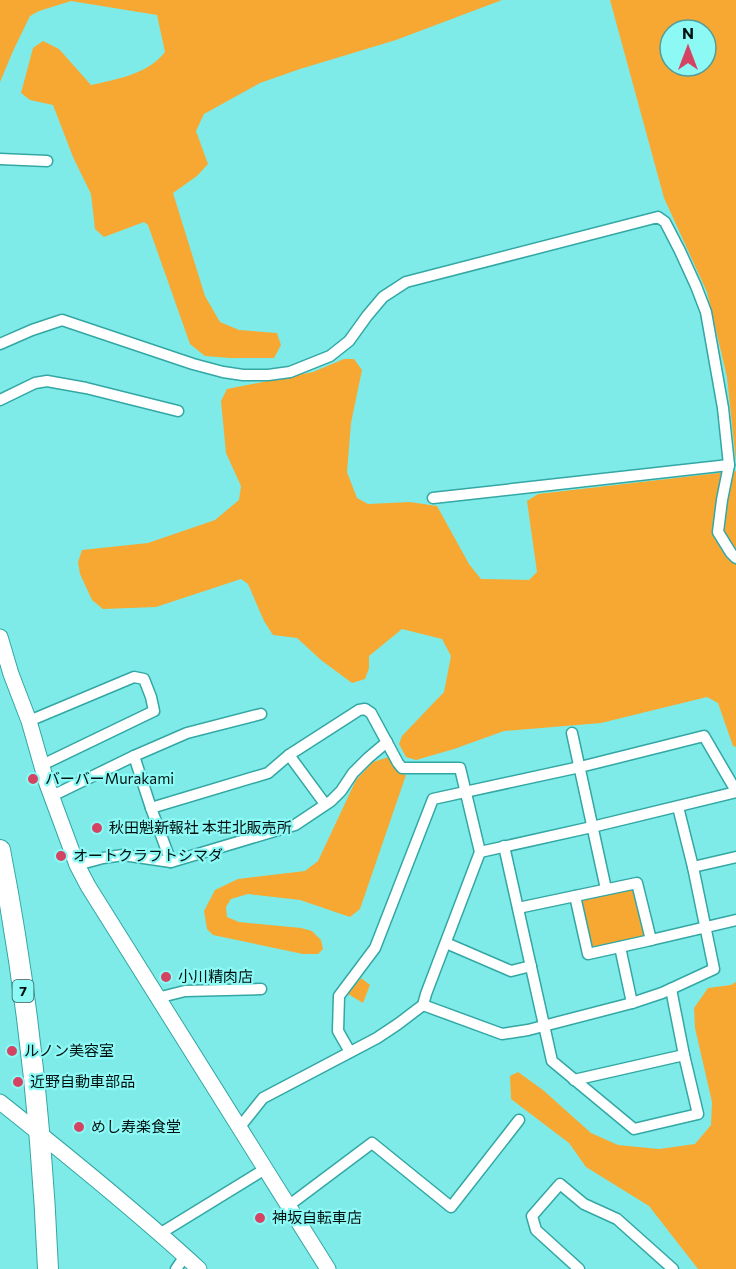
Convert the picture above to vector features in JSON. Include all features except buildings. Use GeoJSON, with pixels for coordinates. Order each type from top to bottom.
{"type":"FeatureCollection","features":[{"type":"Feature","properties":{"kind":"highway","name":"7"},"geometry":{"type":"LineString","coordinates":[[0,850],[6,918],[29,1028],[46,1206],[48,1269]]}},
{"type":"Feature","properties":{"kind":"street"},"geometry":{"type":"LineString","coordinates":[[0,159],[47,161]]}},
{"type":"Feature","properties":{"kind":"street"},"geometry":{"type":"LineString","coordinates":[[0,344],[62,320],[223,372],[251,375],[290,372],[330,356],[349,341],[383,297],[406,282],[658,217],[665,222],[680,251],[706,312],[723,408],[729,465],[718,532],[736,558]]}},
{"type":"Feature","properties":{"kind":"street"},"geometry":{"type":"LineString","coordinates":[[0,400],[35,383],[47,381],[86,388],[178,411]]}},
{"type":"Feature","properties":{"kind":"street"},"geometry":{"type":"LineString","coordinates":[[433,498],[729,465]]}},
{"type":"Feature","properties":{"kind":"street"},"geometry":{"type":"LineString","coordinates":[[0,637],[77,865],[157,998],[328,1269]]}},
{"type":"Feature","properties":{"kind":"street"},"geometry":{"type":"LineString","coordinates":[[30,721],[134,677],[144,679],[151,697],[154,711],[42,765]]}},
{"type":"Feature","properties":{"kind":"street"},"geometry":{"type":"LineString","coordinates":[[151,808],[268,773],[289,755],[359,710],[365,709],[371,713],[402,768],[460,768],[480,852],[423,1005],[376,1038],[264,1098],[239,1128]]}},
{"type":"Feature","properties":{"kind":"street"},"geometry":{"type":"LineString","coordinates":[[52,796],[187,733],[261,714]]}},
{"type":"Feature","properties":{"kind":"street"},"geometry":{"type":"LineString","coordinates":[[572,733],[606,889]]}},
{"type":"Feature","properties":{"kind":"street"},"geometry":{"type":"LineString","coordinates":[[350,1052],[338,1031],[339,996],[375,948],[433,799],[580,767],[704,736],[736,791],[678,807],[480,852]]}},
{"type":"Feature","properties":{"kind":"street"},"geometry":{"type":"LineString","coordinates":[[77,865],[123,855],[171,861],[295,825],[341,791],[353,773],[387,742]]}},
{"type":"Feature","properties":{"kind":"street"},"geometry":{"type":"LineString","coordinates":[[289,755],[325,804]]}},
{"type":"Feature","properties":{"kind":"street"},"geometry":{"type":"LineString","coordinates":[[134,756],[171,861]]}},
{"type":"Feature","properties":{"kind":"street"},"geometry":{"type":"LineString","coordinates":[[423,1005],[502,1034],[528,1030],[632,1003],[671,989],[714,969],[678,807]]}},
{"type":"Feature","properties":{"kind":"street"},"geometry":{"type":"LineString","coordinates":[[504,846],[552,1062],[634,1129],[698,1114],[671,989]]}},
{"type":"Feature","properties":{"kind":"street"},"geometry":{"type":"LineString","coordinates":[[693,867],[736,857]]}},
{"type":"Feature","properties":{"kind":"street"},"geometry":{"type":"LineString","coordinates":[[518,908],[637,883],[651,940]]}},
{"type":"Feature","properties":{"kind":"street"},"geometry":{"type":"LineString","coordinates":[[575,896],[588,954],[736,920]]}},
{"type":"Feature","properties":{"kind":"street"},"geometry":{"type":"LineString","coordinates":[[446,943],[511,971],[531,966]]}},
{"type":"Feature","properties":{"kind":"street"},"geometry":{"type":"LineString","coordinates":[[620,947],[632,1003]]}},
{"type":"Feature","properties":{"kind":"street"},"geometry":{"type":"LineString","coordinates":[[157,998],[184,991],[261,989]]}},
{"type":"Feature","properties":{"kind":"street"},"geometry":{"type":"LineString","coordinates":[[573,1080],[684,1055]]}},
{"type":"Feature","properties":{"kind":"street"},"geometry":{"type":"LineString","coordinates":[[0,1102],[161,1233],[180,1262],[199,1269]]}},
{"type":"Feature","properties":{"kind":"street"},"geometry":{"type":"LineString","coordinates":[[288,1206],[372,1143],[451,1207],[519,1120]]}},
{"type":"Feature","properties":{"kind":"street"},"geometry":{"type":"LineString","coordinates":[[161,1233],[266,1169]]}},
{"type":"Feature","properties":{"kind":"street"},"geometry":{"type":"LineString","coordinates":[[575,1268],[536,1230],[532,1216],[560,1184],[584,1204],[617,1219],[673,1269]]}},
{"type":"Feature","properties":{"kind":"shaded area"},"geometry":{"type":"Polygon","coordinates":[[[0,0],[502,0],[396,40],[260,83],[204,114],[196,131],[208,164],[197,176],[173,193],[205,296],[220,322],[239,330],[277,333],[281,345],[274,358],[230,358],[205,356],[190,344],[148,225],[144,222],[104,237],[95,229],[91,194],[73,157],[53,105],[30,100],[21,93],[33,48],[43,41],[59,49],[91,85],[132,74],[150,66],[165,52],[157,15],[71,1],[39,11],[30,16],[0,82],[0,0]]]}},
{"type":"Feature","properties":{"kind":"shaded area"},"geometry":{"type":"Polygon","coordinates":[[[610,0],[736,0],[736,462],[727,377],[707,292],[664,198],[610,0]]]}},
{"type":"Feature","properties":{"kind":"shaded area"},"geometry":{"type":"Polygon","coordinates":[[[344,359],[354,359],[362,370],[351,423],[347,472],[357,498],[368,504],[410,502],[437,506],[469,564],[481,579],[529,580],[537,572],[527,501],[538,494],[736,471],[736,747],[733,746],[718,703],[707,697],[601,723],[504,731],[416,760],[406,757],[399,744],[402,736],[444,692],[451,656],[442,639],[402,629],[369,656],[369,668],[365,679],[352,683],[321,660],[297,638],[273,635],[264,621],[248,584],[241,579],[156,607],[103,609],[92,600],[80,574],[78,562],[82,550],[148,543],[215,520],[239,500],[241,486],[226,453],[221,401],[227,389],[313,372],[344,359]]]}},
{"type":"Feature","properties":{"kind":"shaded area"},"geometry":{"type":"Polygon","coordinates":[[[389,757],[398,772],[406,775],[360,909],[350,917],[300,900],[248,894],[231,899],[226,907],[227,917],[239,922],[312,931],[321,940],[323,949],[318,954],[303,954],[213,935],[207,929],[204,911],[215,890],[238,879],[305,871],[318,861],[356,780],[373,762],[389,757]]]}},
{"type":"Feature","properties":{"kind":"shaded area"},"geometry":{"type":"Polygon","coordinates":[[[637,883],[651,940],[588,954],[575,896],[637,883]]]}},
{"type":"Feature","properties":{"kind":"shaded area"},"geometry":{"type":"Polygon","coordinates":[[[361,978],[370,985],[363,1003],[348,994],[361,978]]]}},
{"type":"Feature","properties":{"kind":"shaded area"},"geometry":{"type":"Polygon","coordinates":[[[736,982],[736,1269],[698,1269],[649,1206],[586,1167],[569,1143],[511,1099],[510,1076],[518,1072],[543,1090],[591,1133],[618,1145],[659,1149],[695,1144],[711,1125],[712,1102],[695,1028],[694,1008],[708,988],[731,985],[736,982]]]}},
{"type":"Feature","properties":{"kind":"place","name":"バーバーMurakami"},"geometry":{"type":"Point","coordinates":[33,779]}},
{"type":"Feature","properties":{"kind":"place","name":"秋田魁新報社 本荘北販売所"},"geometry":{"type":"Point","coordinates":[97,828]}},
{"type":"Feature","properties":{"kind":"place","name":"オートクラフトシマダ"},"geometry":{"type":"Point","coordinates":[61,856]}},
{"type":"Feature","properties":{"kind":"place","name":"小川精肉店"},"geometry":{"type":"Point","coordinates":[166,977]}},
{"type":"Feature","properties":{"kind":"place","name":"ルノン美容室"},"geometry":{"type":"Point","coordinates":[12,1051]}},
{"type":"Feature","properties":{"kind":"place","name":"近野自動車部品"},"geometry":{"type":"Point","coordinates":[18,1082]}},
{"type":"Feature","properties":{"kind":"place","name":"めし寿楽食堂"},"geometry":{"type":"Point","coordinates":[79,1127]}},
{"type":"Feature","properties":{"kind":"place","name":"神坂自転車店"},"geometry":{"type":"Point","coordinates":[260,1218]}}]}
